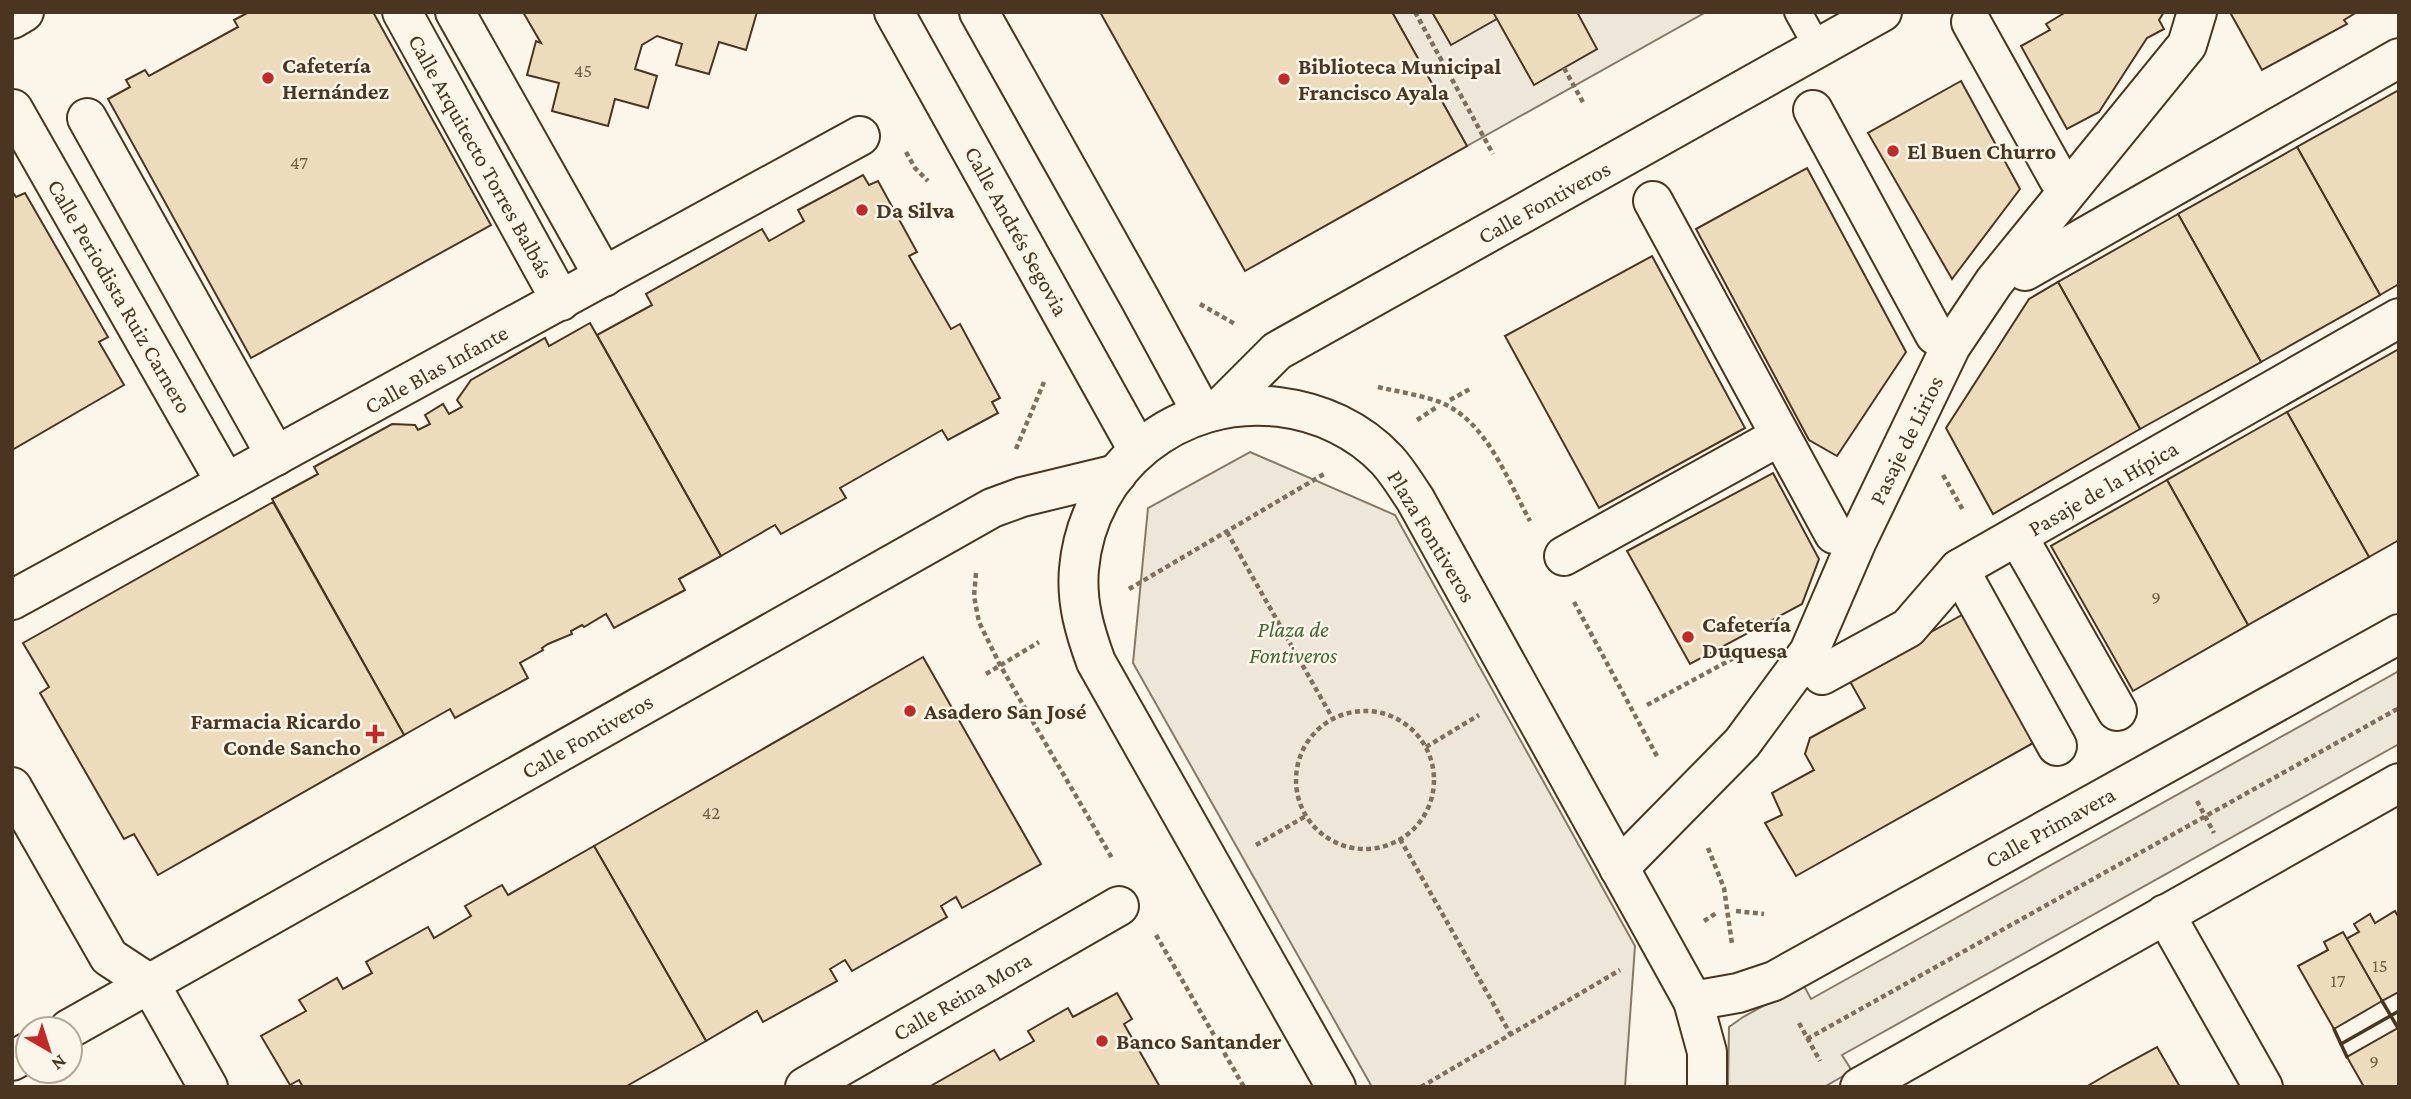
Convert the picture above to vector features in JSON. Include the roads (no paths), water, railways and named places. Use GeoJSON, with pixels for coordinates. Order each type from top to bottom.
{"type":"FeatureCollection","features":[{"type":"Feature","properties":{"kind":"street"},"geometry":{"type":"LineString","coordinates":[[12,19],[23,12]]}},
{"type":"Feature","properties":{"kind":"street","name":"Calle Arquitecto Torres Balbás"},"geometry":{"type":"LineString","coordinates":[[402,12],[561,301]]}},
{"type":"Feature","properties":{"kind":"street","name":"Calle Arquitecto Torres Balbás"},"geometry":{"type":"LineString","coordinates":[[455,12],[604,277]]}},
{"type":"Feature","properties":{"kind":"street","name":"Calle Andrés Segovia"},"geometry":{"type":"LineString","coordinates":[[894,12],[1128,462]]}},
{"type":"Feature","properties":{"kind":"street"},"geometry":{"type":"LineString","coordinates":[[979,12],[1140,299],[1210,411]]}},
{"type":"Feature","properties":{"kind":"street","name":"Calle Fontiveros"},"geometry":{"type":"LineString","coordinates":[[1210,411],[1277,351],[1882,12]]}},
{"type":"Feature","properties":{"kind":"street","name":"Pasaje de Lirios"},"geometry":{"type":"LineString","coordinates":[[1619,868],[1742,743],[1809,652],[1857,541],[1951,346],[1994,282],[2187,45],[2197,12]]}},
{"type":"Feature","properties":{"kind":"street"},"geometry":{"type":"LineString","coordinates":[[1971,22],[2058,177]]}},
{"type":"Feature","properties":{"kind":"street"},"geometry":{"type":"LineString","coordinates":[[2025,271],[2399,58]]}},
{"type":"Feature","properties":{"kind":"street","name":"Calle Periodista Ruiz Carnero"},"geometry":{"type":"LineString","coordinates":[[13,109],[226,483]]}},
{"type":"Feature","properties":{"kind":"street"},"geometry":{"type":"LineString","coordinates":[[1813,110],[1935,335]]}},
{"type":"Feature","properties":{"kind":"street"},"geometry":{"type":"LineString","coordinates":[[87,118],[276,456]]}},
{"type":"Feature","properties":{"kind":"street","name":"Calle Blas Infante"},"geometry":{"type":"LineString","coordinates":[[12,600],[860,136]]}},
{"type":"Feature","properties":{"kind":"street"},"geometry":{"type":"LineString","coordinates":[[1653,201],[1834,534]]}},
{"type":"Feature","properties":{"kind":"street","name":"Pasaje de la Hípica"},"geometry":{"type":"LineString","coordinates":[[1822,675],[1908,628],[1988,553],[2399,318]]}},
{"type":"Feature","properties":{"kind":"street","name":"Plaza Fontiveros"},"geometry":{"type":"LineString","coordinates":[[1335,1087],[1096,662],[1087,640],[1078,594],[1079,568],[1086,534],[1096,506],[1128,462],[1180,423],[1210,411],[1258,405],[1293,409],[1325,418],[1361,438],[1387,460],[1415,499],[1693,1001],[1707,1052],[1707,1087]]}},
{"type":"Feature","properties":{"kind":"street"},"geometry":{"type":"LineString","coordinates":[[1564,556],[1780,436]]}},
{"type":"Feature","properties":{"kind":"street","name":"Calle Fontiveros"},"geometry":{"type":"LineString","coordinates":[[84,1021],[992,508],[1128,462]]}},
{"type":"Feature","properties":{"kind":"street"},"geometry":{"type":"LineString","coordinates":[[1988,553],[2117,711]]}},
{"type":"Feature","properties":{"kind":"street"},"geometry":{"type":"LineString","coordinates":[[1988,553],[2057,746]]}},
{"type":"Feature","properties":{"kind":"street","name":"Calle Primavera"},"geometry":{"type":"LineString","coordinates":[[1693,1001],[1738,993],[1774,981],[2399,634]]}},
{"type":"Feature","properties":{"kind":"street"},"geometry":{"type":"LineString","coordinates":[[1860,1087],[2399,783]]}},
{"type":"Feature","properties":{"kind":"street"},"geometry":{"type":"LineString","coordinates":[[12,787],[109,957],[150,984],[208,1087]]}},
{"type":"Feature","properties":{"kind":"street","name":"Calle Reina Mora"},"geometry":{"type":"LineString","coordinates":[[806,1087],[1119,888]]}},
{"type":"Feature","properties":{"kind":"street"},"geometry":{"type":"LineString","coordinates":[[2165,914],[2263,1087]]}},
{"type":"Feature","properties":{"kind":"lane"},"geometry":{"type":"LineString","coordinates":[[1798,12],[1818,48]]}},
{"type":"Feature","properties":{"kind":"place","name":"Cafetería Hernández"},"geometry":{"type":"Point","coordinates":[268,78]}},
{"type":"Feature","properties":{"kind":"place","name":"Biblioteca Municipal Francisco Ayala"},"geometry":{"type":"Point","coordinates":[1284,79]}},
{"type":"Feature","properties":{"kind":"place","name":"El Buen Churro"},"geometry":{"type":"Point","coordinates":[1893,151]}},
{"type":"Feature","properties":{"kind":"place","name":"Da Silva"},"geometry":{"type":"Point","coordinates":[862,210]}},
{"type":"Feature","properties":{"kind":"place","name":"Cafetería Duquesa"},"geometry":{"type":"Point","coordinates":[1688,637]}},
{"type":"Feature","properties":{"kind":"place","name":"Asadero San José"},"geometry":{"type":"Point","coordinates":[910,711]}},
{"type":"Feature","properties":{"kind":"place","name":"Farmacia Ricardo Conde Sancho"},"geometry":{"type":"Point","coordinates":[375,734]}},
{"type":"Feature","properties":{"kind":"place","name":"Banco Santander"},"geometry":{"type":"Point","coordinates":[1102,1041]}},
{"type":"Feature","properties":{"kind":"park label","name":"Plaza de Fontiveros"},"geometry":{"type":"Point","coordinates":[1293,642]}}]}
